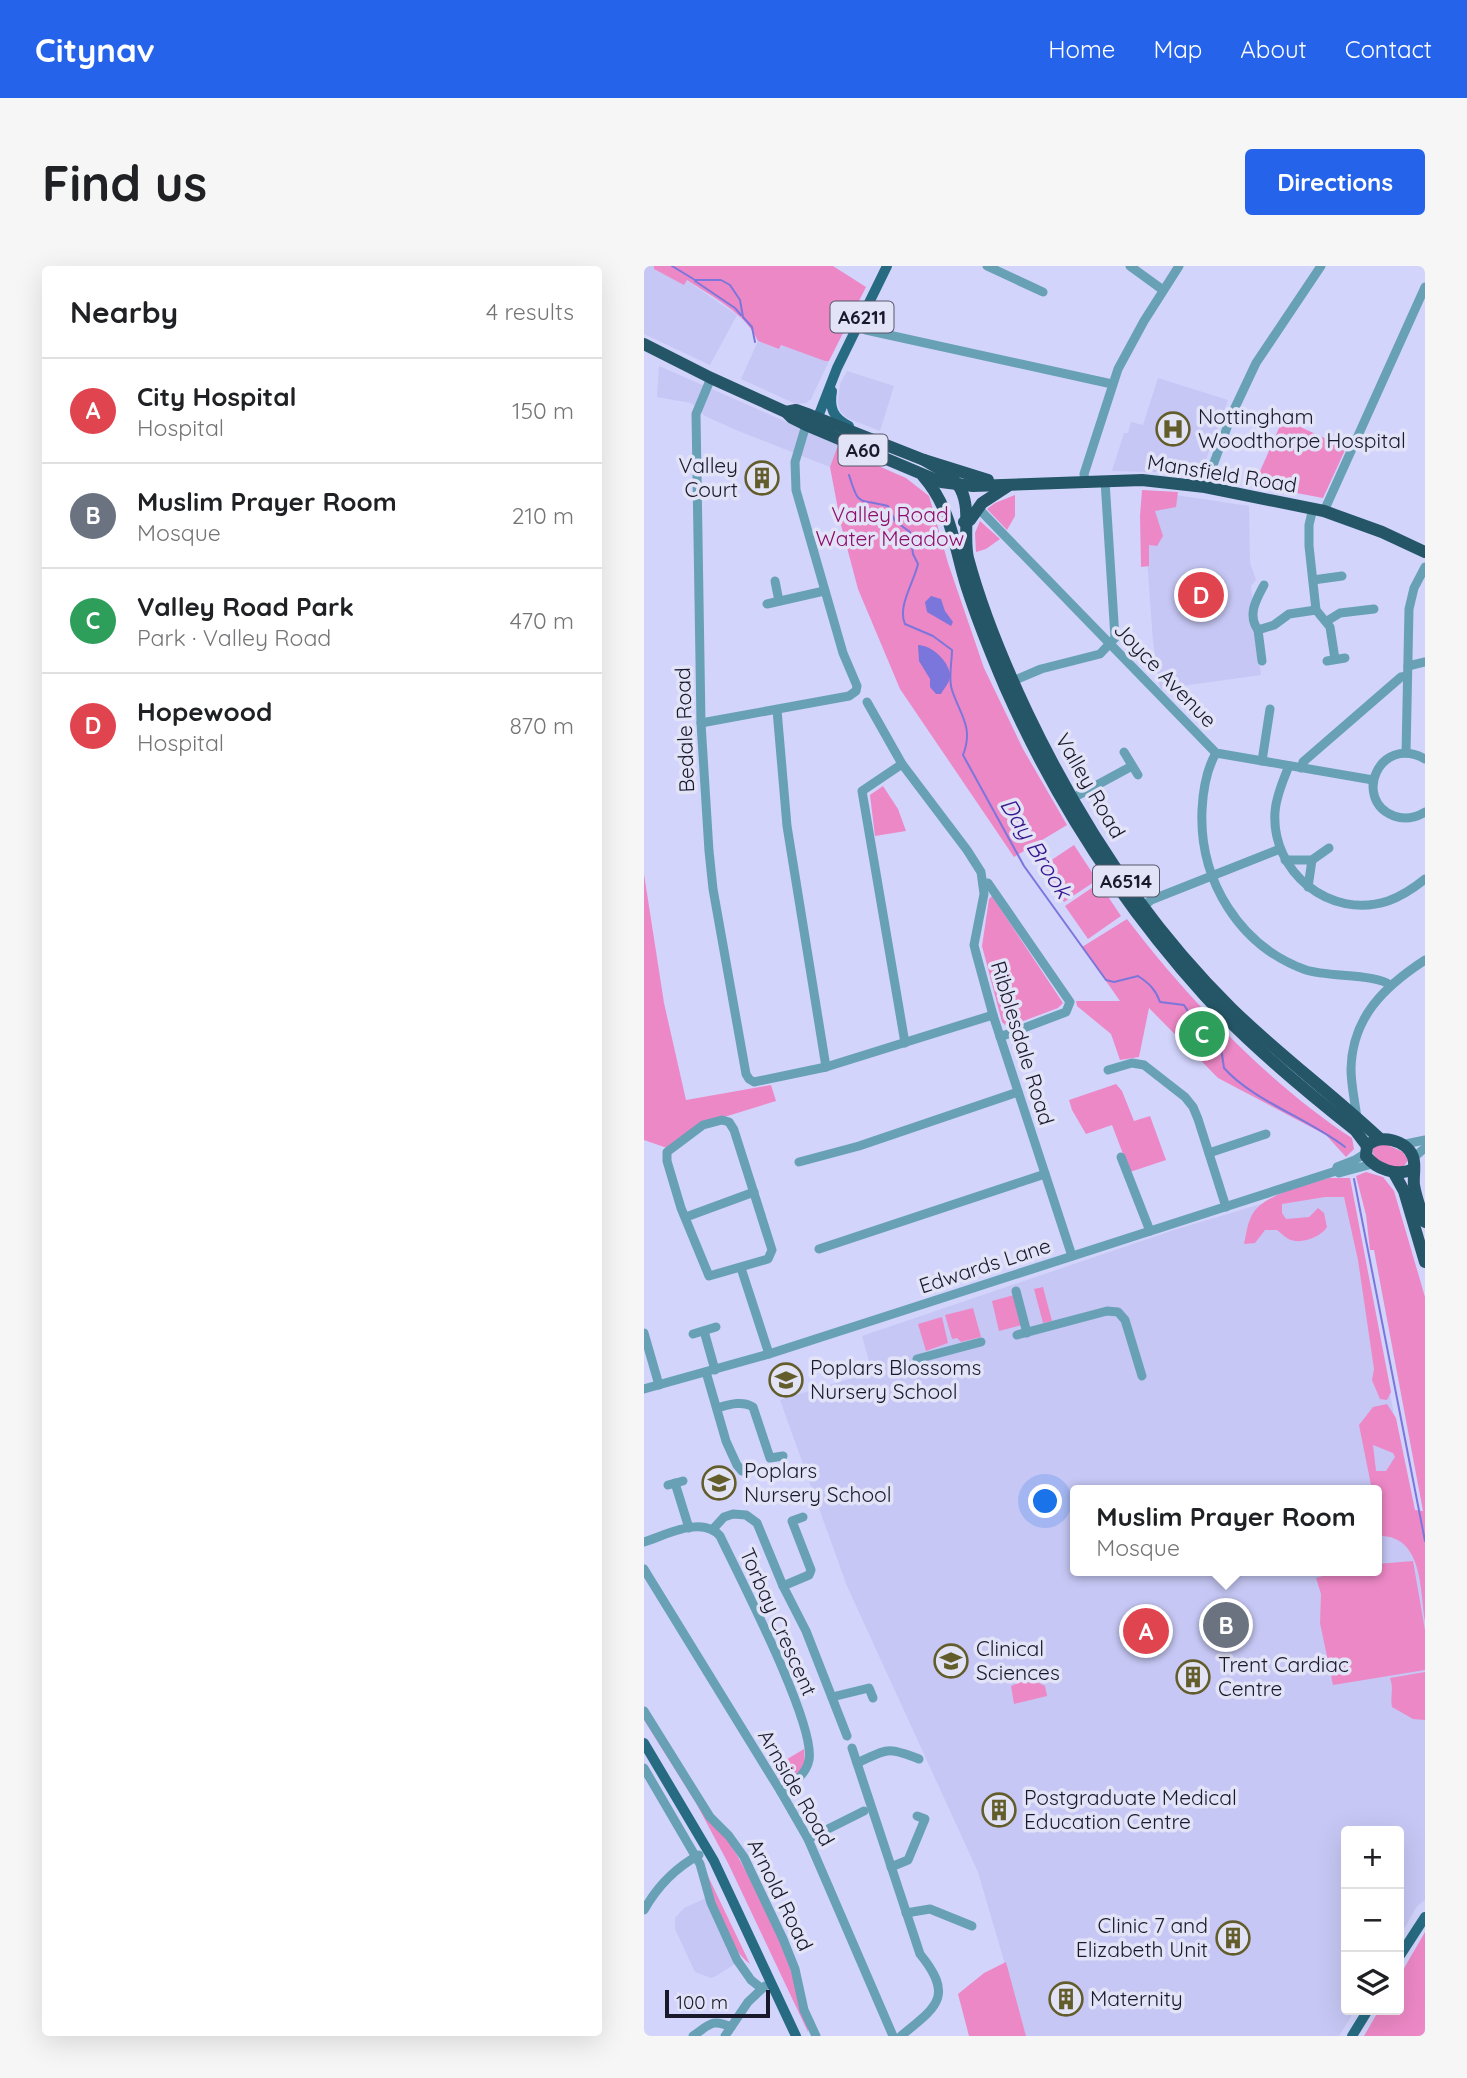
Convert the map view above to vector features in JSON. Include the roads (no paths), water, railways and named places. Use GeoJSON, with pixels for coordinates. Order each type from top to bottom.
{"type":"FeatureCollection","features":[{"type":"Feature","properties":{"kind":"highway","name":"A60"},"geometry":{"type":"LineString","coordinates":[[648,348],[786,412],[792,418],[811,419],[858,432],[922,467]]}},
{"type":"Feature","properties":{"kind":"highway","name":"A60"},"geometry":{"type":"LineString","coordinates":[[811,419],[956,480]]}},
{"type":"Feature","properties":{"kind":"highway","name":"Valley Road"},"geometry":{"type":"LineString","coordinates":[[922,467],[949,520],[971,601],[1009,682]]}},
{"type":"Feature","properties":{"kind":"highway","name":"Mansfield Road"},"geometry":{"type":"LineString","coordinates":[[956,480],[972,486],[1154,481],[1205,487],[1318,510],[1382,532],[1425,552]]}},
{"type":"Feature","properties":{"kind":"highway","name":"Valley Road"},"geometry":{"type":"LineString","coordinates":[[949,520],[947,492],[956,480]]}},
{"type":"Feature","properties":{"kind":"highway","name":"Valley Road"},"geometry":{"type":"LineString","coordinates":[[956,480],[965,503],[968,558],[1031,743],[1134,909],[1199,989],[1266,1055],[1355,1130],[1368,1154]]}},
{"type":"Feature","properties":{"kind":"highway"},"geometry":{"type":"LineString","coordinates":[[949,520],[970,520],[987,499],[1008,484]]}},
{"type":"Feature","properties":{"kind":"highway","name":"Valley Road"},"geometry":{"type":"LineString","coordinates":[[1068,801],[1170,940],[1230,1007],[1379,1138]]}},
{"type":"Feature","properties":{"kind":"highway"},"geometry":{"type":"LineString","coordinates":[[1368,1154],[1379,1138]]}},
{"type":"Feature","properties":{"kind":"highway","name":"A6514"},"geometry":{"type":"LineString","coordinates":[[1379,1138],[1401,1145],[1411,1153],[1421,1153]]}},
{"type":"Feature","properties":{"kind":"highway"},"geometry":{"type":"LineString","coordinates":[[1421,1153],[1414,1187],[1425,1222]]}},
{"type":"Feature","properties":{"kind":"highway","name":"A6514"},"geometry":{"type":"LineString","coordinates":[[1368,1154],[1394,1172],[1403,1173],[1421,1153]]}},
{"type":"Feature","properties":{"kind":"highway"},"geometry":{"type":"LineString","coordinates":[[1394,1172],[1404,1191],[1425,1262]]}},
{"type":"Feature","properties":{"kind":"main road","name":"A6211"},"geometry":{"type":"LineString","coordinates":[[811,419],[813,405],[837,368],[887,266]]}},
{"type":"Feature","properties":{"kind":"main road","name":"A6211"},"geometry":{"type":"LineString","coordinates":[[837,368],[831,409],[838,420],[858,432]]}},
{"type":"Feature","properties":{"kind":"main road"},"geometry":{"type":"LineString","coordinates":[[644,1743],[708,1851],[766,1985],[796,2036]]}},
{"type":"Feature","properties":{"kind":"main road"},"geometry":{"type":"LineString","coordinates":[[1402,1952],[1425,1917]]}},
{"type":"Feature","properties":{"kind":"main road"},"geometry":{"type":"LineString","coordinates":[[1352,2036],[1365,2015]]}},
{"type":"Feature","properties":{"kind":"street"},"geometry":{"type":"LineString","coordinates":[[987,266],[1043,292]]}},
{"type":"Feature","properties":{"kind":"street"},"geometry":{"type":"LineString","coordinates":[[1130,266],[1163,290]]}},
{"type":"Feature","properties":{"kind":"street"},"geometry":{"type":"LineString","coordinates":[[1085,481],[1084,474],[1112,384],[1124,356],[1179,266]]}},
{"type":"Feature","properties":{"kind":"street"},"geometry":{"type":"LineString","coordinates":[[1205,487],[1232,414],[1256,363],[1321,266]]}},
{"type":"Feature","properties":{"kind":"street"},"geometry":{"type":"LineString","coordinates":[[1336,659],[1333,635],[1327,621],[1317,610],[1309,533],[1425,287]]}},
{"type":"Feature","properties":{"kind":"street"},"geometry":{"type":"LineString","coordinates":[[858,326],[866,330],[1112,384]]}},
{"type":"Feature","properties":{"kind":"street","name":"Bedale Road"},"geometry":{"type":"LineString","coordinates":[[712,378],[696,414],[701,723],[713,889],[749,1079],[761,1081],[826,1067]]}},
{"type":"Feature","properties":{"kind":"street"},"geometry":{"type":"LineString","coordinates":[[701,723],[849,696],[856,691],[857,686],[843,653],[824,591],[794,481],[797,453],[811,419]]}},
{"type":"Feature","properties":{"kind":"street"},"geometry":{"type":"LineString","coordinates":[[1009,682],[1041,669],[1089,659],[1100,654],[1115,639],[1105,481]]}},
{"type":"Feature","properties":{"kind":"street","name":"Joyce Avenue"},"geometry":{"type":"LineString","coordinates":[[978,508],[1216,753],[1373,780]]}},
{"type":"Feature","properties":{"kind":"street"},"geometry":{"type":"LineString","coordinates":[[1406,753],[1411,597],[1425,567]]}},
{"type":"Feature","properties":{"kind":"street"},"geometry":{"type":"LineString","coordinates":[[1313,580],[1342,576]]}},
{"type":"Feature","properties":{"kind":"street"},"geometry":{"type":"LineString","coordinates":[[775,581],[779,601]]}},
{"type":"Feature","properties":{"kind":"street"},"geometry":{"type":"LineString","coordinates":[[1262,661],[1253,606],[1264,585]]}},
{"type":"Feature","properties":{"kind":"street"},"geometry":{"type":"LineString","coordinates":[[767,604],[824,591]]}},
{"type":"Feature","properties":{"kind":"street"},"geometry":{"type":"LineString","coordinates":[[1327,621],[1340,613],[1374,609]]}},
{"type":"Feature","properties":{"kind":"street"},"geometry":{"type":"LineString","coordinates":[[1258,631],[1274,625],[1289,614],[1317,610]]}},
{"type":"Feature","properties":{"kind":"street"},"geometry":{"type":"LineString","coordinates":[[1301,768],[1303,762],[1376,697],[1408,671],[1425,662]]}},
{"type":"Feature","properties":{"kind":"street"},"geometry":{"type":"LineString","coordinates":[[867,702],[902,764],[967,849],[981,872],[984,883],[988,883],[1070,1002],[1066,1012],[1000,1037]]}},
{"type":"Feature","properties":{"kind":"street"},"geometry":{"type":"LineString","coordinates":[[1262,761],[1270,709]]}},
{"type":"Feature","properties":{"kind":"street"},"geometry":{"type":"LineString","coordinates":[[777,710],[787,826],[826,1067],[993,1016]]}},
{"type":"Feature","properties":{"kind":"street"},"geometry":{"type":"LineString","coordinates":[[1124,752],[1138,775]]}},
{"type":"Feature","properties":{"kind":"street"},"geometry":{"type":"LineString","coordinates":[[1216,753],[1205,781],[1202,842],[1211,876],[1234,918],[1259,943],[1286,961],[1318,974],[1381,979],[1390,985]]}},
{"type":"Feature","properties":{"kind":"street"},"geometry":{"type":"LineString","coordinates":[[1425,759],[1406,753],[1398,754],[1379,766],[1373,780],[1376,799],[1388,814],[1405,818],[1425,812]]}},
{"type":"Feature","properties":{"kind":"street"},"geometry":{"type":"LineString","coordinates":[[902,764],[862,791],[905,1043]]}},
{"type":"Feature","properties":{"kind":"street"},"geometry":{"type":"LineString","coordinates":[[1068,801],[1132,766]]}},
{"type":"Feature","properties":{"kind":"street"},"geometry":{"type":"LineString","coordinates":[[1289,766],[1275,812],[1280,849],[1295,875],[1308,887],[1332,900],[1367,904],[1387,901],[1407,892],[1425,879]]}},
{"type":"Feature","properties":{"kind":"street"},"geometry":{"type":"LineString","coordinates":[[1285,860],[1312,860],[1329,848]]}},
{"type":"Feature","properties":{"kind":"street"},"geometry":{"type":"LineString","coordinates":[[1144,906],[1151,900],[1280,849]]}},
{"type":"Feature","properties":{"kind":"street"},"geometry":{"type":"LineString","coordinates":[[1308,887],[1312,860]]}},
{"type":"Feature","properties":{"kind":"street","name":"Ribblesdale Road"},"geometry":{"type":"LineString","coordinates":[[984,883],[974,945],[993,1016],[1072,1256]]}},
{"type":"Feature","properties":{"kind":"street"},"geometry":{"type":"LineString","coordinates":[[1357,1118],[1351,1070],[1356,1037],[1372,1003],[1390,985],[1425,960]]}},
{"type":"Feature","properties":{"kind":"street"},"geometry":{"type":"LineString","coordinates":[[1115,1071],[1132,1063],[1144,1065],[1185,1097],[1193,1107],[1226,1207]]}},
{"type":"Feature","properties":{"kind":"street"},"geometry":{"type":"LineString","coordinates":[[801,1149],[802,1161],[859,1146],[1018,1092]]}},
{"type":"Feature","properties":{"kind":"street"},"geometry":{"type":"LineString","coordinates":[[722,1120],[732,1124],[754,1192],[772,1256],[709,1276],[705,1272],[667,1161],[667,1152],[703,1125],[722,1120]]}},
{"type":"Feature","properties":{"kind":"street"},"geometry":{"type":"LineString","coordinates":[[1209,1153],[1263,1138]]}},
{"type":"Feature","properties":{"kind":"street"},"geometry":{"type":"LineString","coordinates":[[1401,1145],[1421,1153]]}},
{"type":"Feature","properties":{"kind":"street","name":"Edwards Lane"},"geometry":{"type":"LineString","coordinates":[[644,1389],[769,1354],[1336,1171],[1339,1173],[1368,1154]]}},
{"type":"Feature","properties":{"kind":"street"},"geometry":{"type":"LineString","coordinates":[[1121,1157],[1150,1231]]}},
{"type":"Feature","properties":{"kind":"street"},"geometry":{"type":"LineString","coordinates":[[823,1244],[1045,1174]]}},
{"type":"Feature","properties":{"kind":"street"},"geometry":{"type":"LineString","coordinates":[[686,1217],[754,1192]]}},
{"type":"Feature","properties":{"kind":"street"},"geometry":{"type":"LineString","coordinates":[[741,1268],[769,1354]]}},
{"type":"Feature","properties":{"kind":"street"},"geometry":{"type":"LineString","coordinates":[[1016,1291],[1022,1334],[1107,1311],[1118,1312],[1125,1320],[1142,1376]]}},
{"type":"Feature","properties":{"kind":"street"},"geometry":{"type":"LineString","coordinates":[[693,1334],[716,1327]]}},
{"type":"Feature","properties":{"kind":"street"},"geometry":{"type":"LineString","coordinates":[[704,1331],[717,1409],[726,1441],[741,1474],[755,1469]]}},
{"type":"Feature","properties":{"kind":"street"},"geometry":{"type":"LineString","coordinates":[[644,1332],[659,1385]]}},
{"type":"Feature","properties":{"kind":"street"},"geometry":{"type":"LineString","coordinates":[[917,1359],[955,1345],[981,1342]]}},
{"type":"Feature","properties":{"kind":"street"},"geometry":{"type":"LineString","coordinates":[[717,1409],[739,1404],[753,1407],[770,1458],[783,1456]]}},
{"type":"Feature","properties":{"kind":"street"},"geometry":{"type":"LineString","coordinates":[[675,1483],[689,1528]]}},
{"type":"Feature","properties":{"kind":"street"},"geometry":{"type":"LineString","coordinates":[[644,1542],[689,1528],[714,1528],[724,1517],[733,1514],[752,1518],[757,1523],[783,1586],[806,1631],[847,1736]]}},
{"type":"Feature","properties":{"kind":"street"},"geometry":{"type":"LineString","coordinates":[[783,1586],[809,1575],[811,1570],[792,1521],[803,1517]]}},
{"type":"Feature","properties":{"kind":"street","name":"Torbay Crescent"},"geometry":{"type":"LineString","coordinates":[[714,1528],[773,1646],[809,1742],[808,1764],[804,1772],[781,1791]]}},
{"type":"Feature","properties":{"kind":"street","name":"Arnside Road"},"geometry":{"type":"LineString","coordinates":[[644,1569],[808,1839],[893,2036]]}},
{"type":"Feature","properties":{"kind":"street"},"geometry":{"type":"LineString","coordinates":[[832,1697],[869,1688],[873,1698]]}},
{"type":"Feature","properties":{"kind":"street","name":"Arnold Road"},"geometry":{"type":"LineString","coordinates":[[644,1711],[710,1816],[744,1857],[783,1939],[795,1969],[804,2010],[816,2036]]}},
{"type":"Feature","properties":{"kind":"street"},"geometry":{"type":"LineString","coordinates":[[852,1748],[920,1954],[936,1975],[939,1989],[937,2001],[931,2011],[901,2036]]}},
{"type":"Feature","properties":{"kind":"street"},"geometry":{"type":"LineString","coordinates":[[857,1763],[887,1749],[919,1759]]}},
{"type":"Feature","properties":{"kind":"street"},"geometry":{"type":"LineString","coordinates":[[644,1768],[696,1857],[709,1899],[727,1940],[751,1980],[766,1985],[725,2036]]}},
{"type":"Feature","properties":{"kind":"street"},"geometry":{"type":"LineString","coordinates":[[808,1839],[864,1811]]}},
{"type":"Feature","properties":{"kind":"street"},"geometry":{"type":"LineString","coordinates":[[891,1867],[908,1860],[925,1819],[917,1816]]}},
{"type":"Feature","properties":{"kind":"street"},"geometry":{"type":"LineString","coordinates":[[644,1910],[666,1880],[708,1851]]}},
{"type":"Feature","properties":{"kind":"street"},"geometry":{"type":"LineString","coordinates":[[906,1913],[930,1909],[972,1926]]}},
{"type":"Feature","properties":{"kind":"street"},"geometry":{"type":"LineString","coordinates":[[693,2036],[714,2022],[731,2027]]}},
{"type":"Feature","properties":{"kind":"waterway","name":"Day Brook"},"geometry":{"type":"LineString","coordinates":[[672,266],[695,280],[721,280],[730,285],[740,300],[743,317],[752,327],[755,342]]}},
{"type":"Feature","properties":{"kind":"waterway","name":"Day Brook"},"geometry":{"type":"LineString","coordinates":[[695,281],[741,315]]}},
{"type":"Feature","properties":{"kind":"waterway","name":"Day Brook"},"geometry":{"type":"LineString","coordinates":[[849,475],[855,493],[861,500],[888,506],[895,521],[910,532],[913,554],[918,564],[903,610],[905,624],[933,636],[952,650],[951,686],[965,721],[967,737],[963,755],[1024,866],[1106,980],[1114,982],[1138,976],[1152,987],[1160,1002],[1184,1005],[1189,1013],[1194,1038],[1221,1048],[1224,1068],[1236,1079],[1265,1100],[1345,1147]]}},
{"type":"Feature","properties":{"kind":"waterway","name":"Day Brook"},"geometry":{"type":"LineString","coordinates":[[1354,1179],[1425,1541]]}},
{"type":"Feature","properties":{"kind":"place","name":"Nottingham Woodthorpe Hospital"},"geometry":{"type":"Point","coordinates":[1173,429]}},
{"type":"Feature","properties":{"kind":"place","name":"Valley Court"},"geometry":{"type":"Point","coordinates":[762,478]}},
{"type":"Feature","properties":{"kind":"place","name":"Hopewood"},"geometry":{"type":"Point","coordinates":[1201,595]}},
{"type":"Feature","properties":{"kind":"place","name":"Valley Road Park"},"geometry":{"type":"Point","coordinates":[1202,1034]}},
{"type":"Feature","properties":{"kind":"place","name":"Poplars Blossoms Nursery School"},"geometry":{"type":"Point","coordinates":[786,1380]}},
{"type":"Feature","properties":{"kind":"place","name":"Poplars Nursery School"},"geometry":{"type":"Point","coordinates":[719,1483]}},
{"type":"Feature","properties":{"kind":"place","name":"Muslim Prayer Room"},"geometry":{"type":"Point","coordinates":[1226,1625]}},
{"type":"Feature","properties":{"kind":"place","name":"City Hospital"},"geometry":{"type":"Point","coordinates":[1146,1631]}},
{"type":"Feature","properties":{"kind":"place","name":"Clinical Sciences"},"geometry":{"type":"Point","coordinates":[951,1661]}},
{"type":"Feature","properties":{"kind":"place","name":"Trent Cardiac Centre"},"geometry":{"type":"Point","coordinates":[1193,1677]}},
{"type":"Feature","properties":{"kind":"place","name":"Postgraduate Medical Education Centre"},"geometry":{"type":"Point","coordinates":[999,1810]}},
{"type":"Feature","properties":{"kind":"place","name":"Clinic 7 and Elizabeth Unit"},"geometry":{"type":"Point","coordinates":[1233,1938]}},
{"type":"Feature","properties":{"kind":"place","name":"Maternity"},"geometry":{"type":"Point","coordinates":[1066,1999]}},
{"type":"Feature","properties":{"kind":"park label","name":"Valley Road Water Meadow"},"geometry":{"type":"Point","coordinates":[890,527]}}]}
